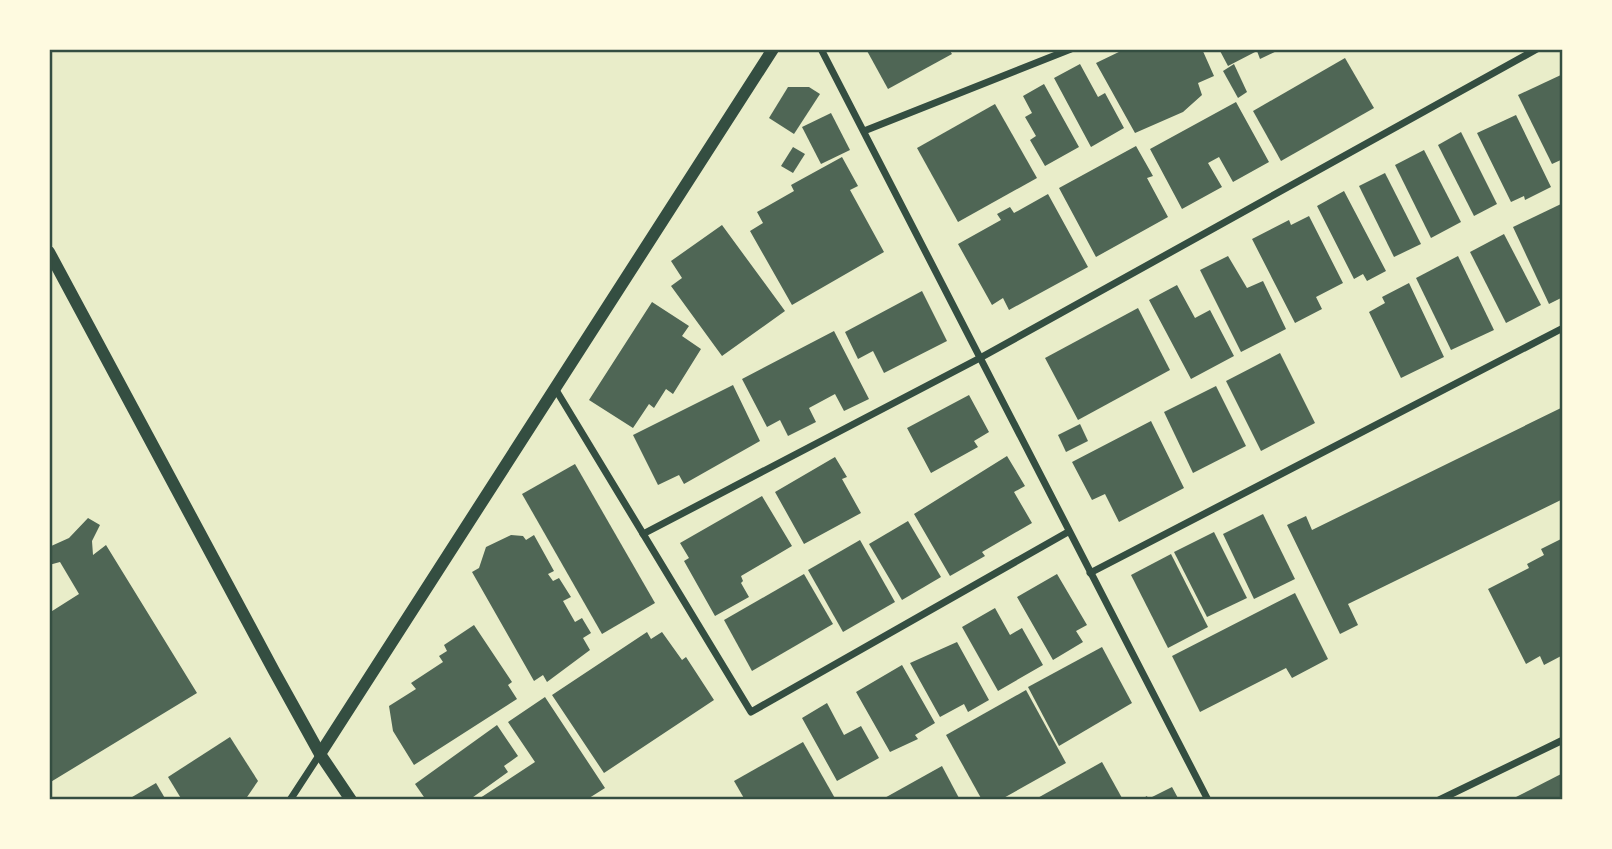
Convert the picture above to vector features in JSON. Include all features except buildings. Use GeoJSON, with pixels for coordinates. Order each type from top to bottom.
{"type":"FeatureCollection","features":[{"type":"Feature","properties":{"kind":"street"},"geometry":{"type":"LineString","coordinates":[[290,800],[773,49]]}},
{"type":"Feature","properties":{"kind":"street"},"geometry":{"type":"LineString","coordinates":[[821,49],[1208,800]]}},
{"type":"Feature","properties":{"kind":"street"},"geometry":{"type":"LineString","coordinates":[[864,131],[1071,49]]}},
{"type":"Feature","properties":{"kind":"street"},"geometry":{"type":"LineString","coordinates":[[643,534],[980,358],[1537,49]]}},
{"type":"Feature","properties":{"kind":"street"},"geometry":{"type":"LineString","coordinates":[[49,252],[320,754],[351,800]]}},
{"type":"Feature","properties":{"kind":"street"},"geometry":{"type":"LineString","coordinates":[[1090,573],[1563,328]]}},
{"type":"Feature","properties":{"kind":"street"},"geometry":{"type":"LineString","coordinates":[[556,390],[751,712],[1068,532]]}},
{"type":"Feature","properties":{"kind":"street"},"geometry":{"type":"LineString","coordinates":[[1439,800],[1563,740]]}}]}
